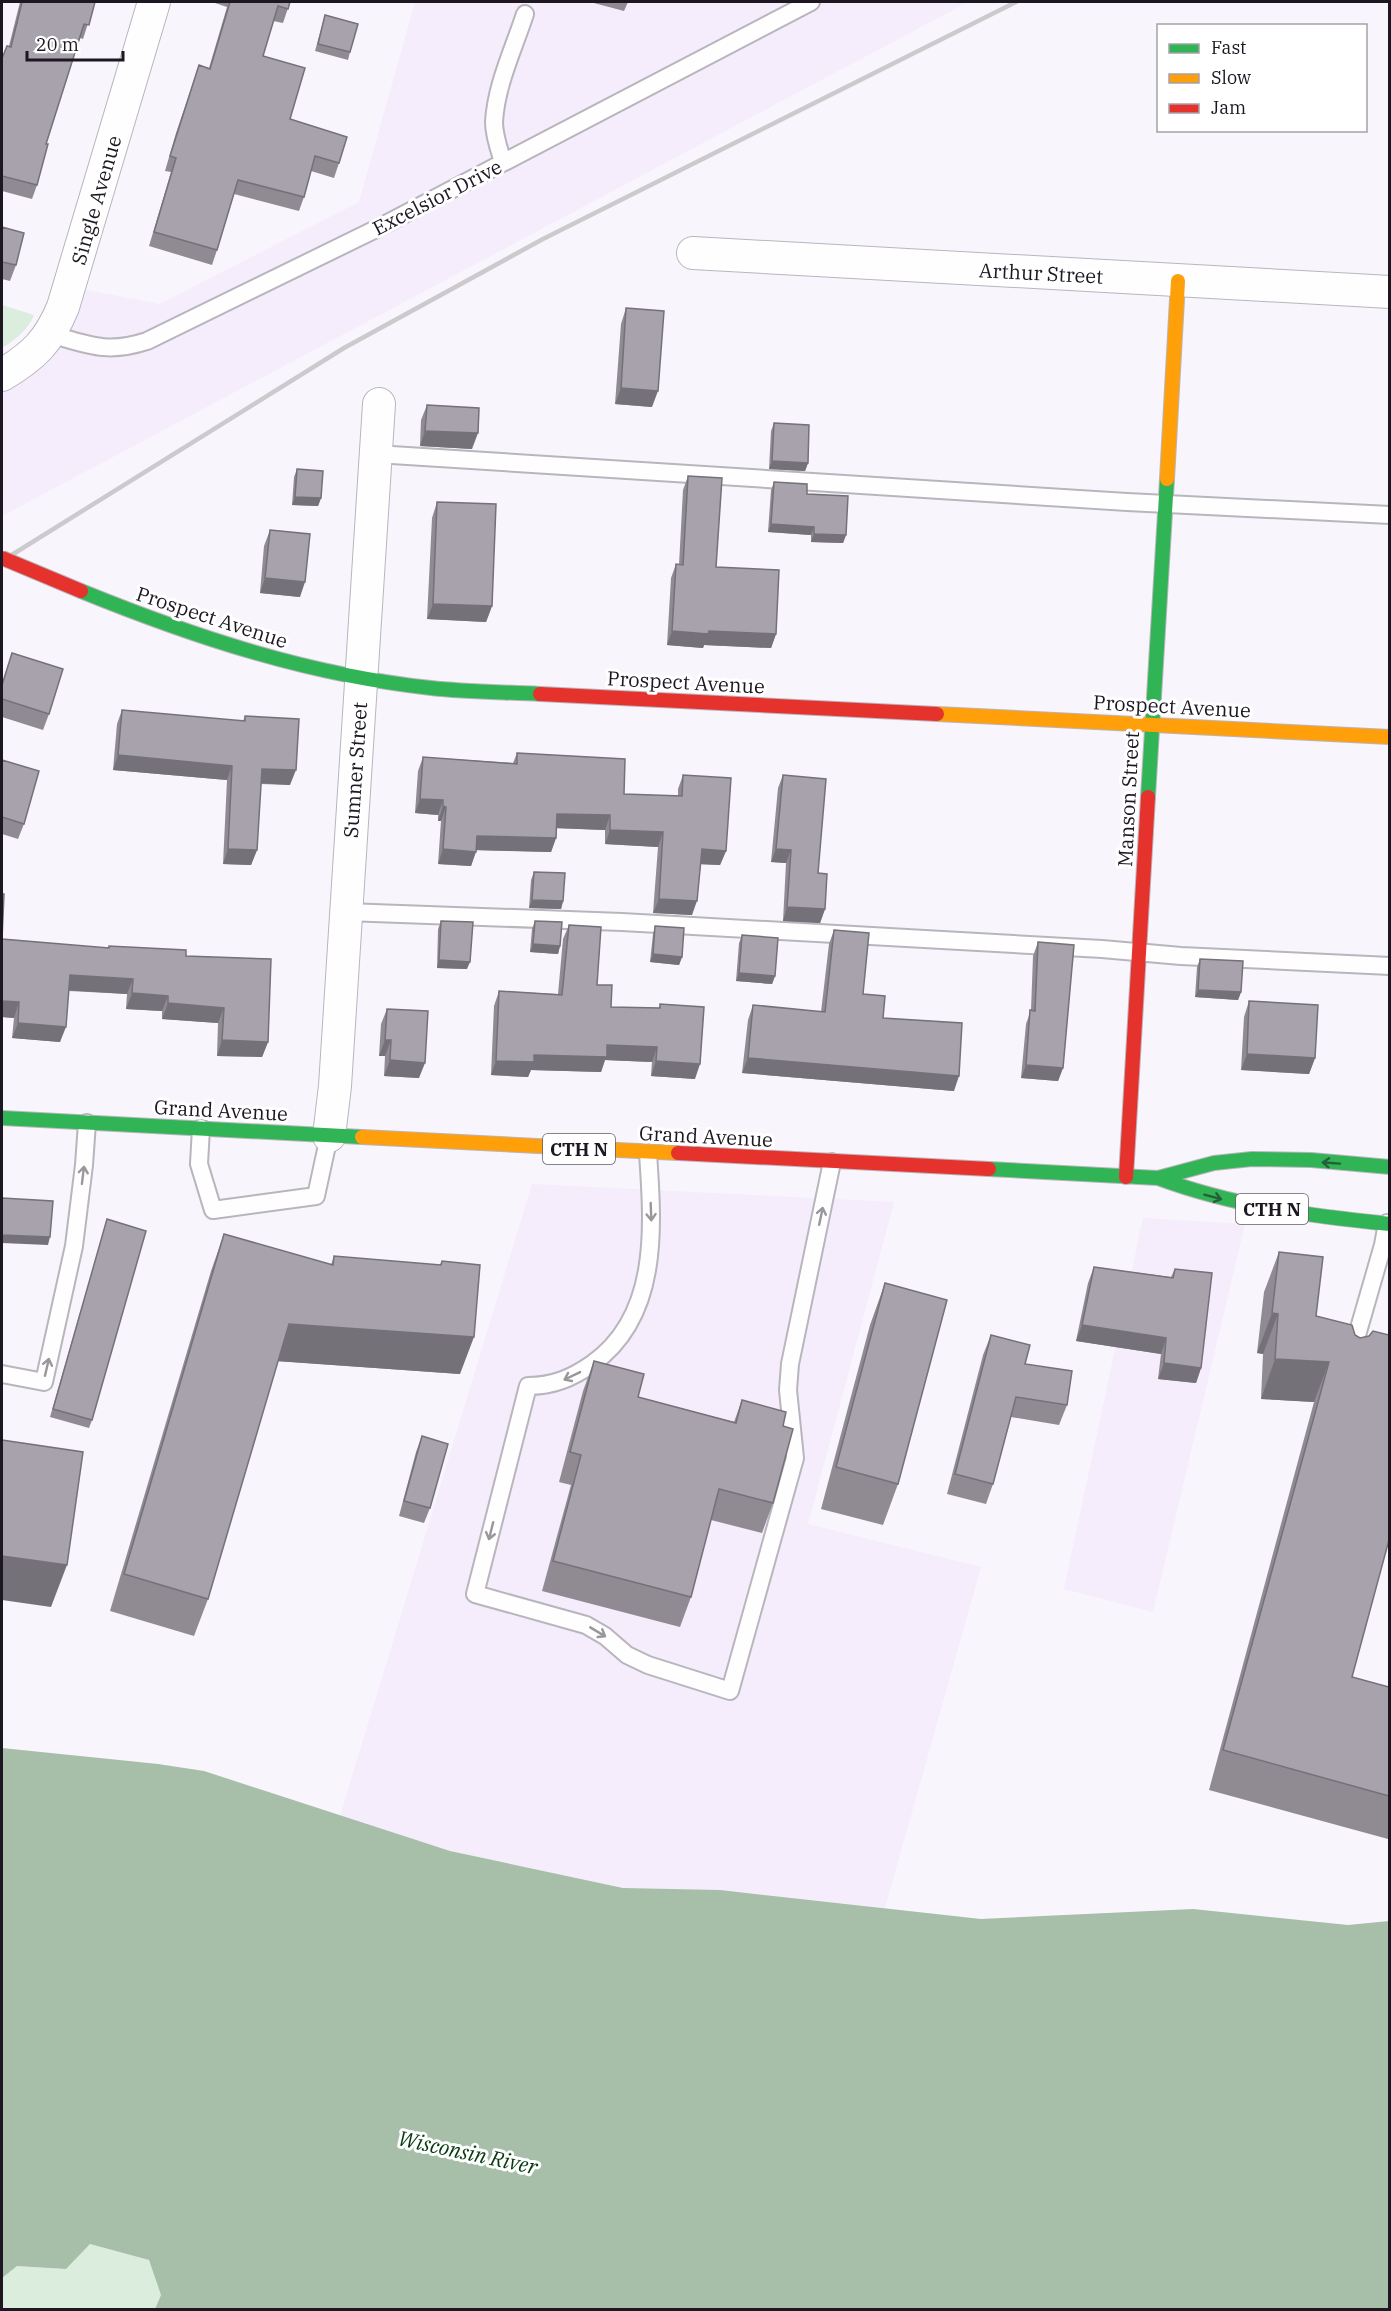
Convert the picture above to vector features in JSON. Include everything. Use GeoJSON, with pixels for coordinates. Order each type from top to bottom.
{"type":"FeatureCollection","features":[{"type":"Feature","properties":{"kind":"street","name":"Single Avenue"},"geometry":{"type":"LineString","coordinates":[[2,375],[35,353],[51,334],[70,287],[154,2]]}},
{"type":"Feature","properties":{"kind":"street","name":"Arthur Street"},"geometry":{"type":"LineString","coordinates":[[693,253],[1389,292]]}},
{"type":"Feature","properties":{"kind":"street","name":"Manson Street"},"geometry":{"type":"LineString","coordinates":[[1126,1177],[1178,281]]}},
{"type":"Feature","properties":{"kind":"street","name":"Sumner Street"},"geometry":{"type":"LineString","coordinates":[[329,1136],[335,1086],[379,404]]}},
{"type":"Feature","properties":{"kind":"street","name":"Prospect Avenue"},"geometry":{"type":"LineString","coordinates":[[2,558],[153,620],[234,648],[361,677],[451,689],[1389,737]]}},
{"type":"Feature","properties":{"kind":"street","name":"Grand Avenue"},"geometry":{"type":"LineString","coordinates":[[2,1118],[1126,1177],[1158,1178],[1236,1159],[1389,1167]]}},
{"type":"Feature","properties":{"kind":"street","name":"Grand Avenue"},"geometry":{"type":"LineString","coordinates":[[1158,1178],[1236,1203],[1310,1215],[1388,1223]]}},
{"type":"Feature","properties":{"kind":"lane","name":"Excelsior Drive"},"geometry":{"type":"LineString","coordinates":[[51,334],[115,349],[147,341],[376,229],[811,2]]}},
{"type":"Feature","properties":{"kind":"lane"},"geometry":{"type":"LineString","coordinates":[[503,162],[495,131],[496,112],[503,81],[525,14]]}},
{"type":"Feature","properties":{"kind":"lane"},"geometry":{"type":"LineString","coordinates":[[376,454],[1389,515]]}},
{"type":"Feature","properties":{"kind":"lane"},"geometry":{"type":"LineString","coordinates":[[346,912],[622,922],[1389,966]]}},
{"type":"Feature","properties":{"kind":"lane"},"geometry":{"type":"LineString","coordinates":[[2,1374],[44,1382],[74,1246],[87,1123]]}},
{"type":"Feature","properties":{"kind":"lane"},"geometry":{"type":"LineString","coordinates":[[201,1128],[199,1164],[213,1210],[316,1196],[329,1136]]}},
{"type":"Feature","properties":{"kind":"lane"},"geometry":{"type":"LineString","coordinates":[[648,1153],[652,1232],[649,1263],[630,1322],[618,1343],[579,1374],[553,1384],[528,1386],[475,1594],[586,1625],[627,1655],[648,1665],[730,1691],[795,1458],[788,1390],[790,1364],[832,1162]]}},
{"type":"Feature","properties":{"kind":"lane"},"geometry":{"type":"LineString","coordinates":[[1348,1368],[1388,1223]]}},
{"type":"Feature","properties":{"kind":"shaded area"},"geometry":{"type":"Polygon","coordinates":[[[415,2],[968,2],[2,516],[2,375],[71,287],[160,304],[359,202],[415,2]]]}},
{"type":"Feature","properties":{"kind":"shaded area"},"geometry":{"type":"Polygon","coordinates":[[[2,305],[34,315],[21,334],[2,348],[2,305]]]}},
{"type":"Feature","properties":{"kind":"shaded area"},"geometry":{"type":"Polygon","coordinates":[[[532,1184],[894,1202],[808,1524],[981,1567],[885,1908],[720,1890],[623,1888],[450,1851],[340,1816],[532,1184]]]}},
{"type":"Feature","properties":{"kind":"shaded area"},"geometry":{"type":"Polygon","coordinates":[[[1143,1218],[1245,1224],[1153,1612],[1064,1589],[1143,1218]]]}},
{"type":"Feature","properties":{"kind":"shaded area"},"geometry":{"type":"Polygon","coordinates":[[[90,2244],[149,2260],[161,2295],[155,2309],[2,2310],[2,2278],[17,2266],[66,2269],[90,2244]]]}},
{"type":"Feature","properties":{"kind":"water","name":"Wisconsin River"},"geometry":{"type":"Polygon","coordinates":[[[2,1748],[204,1771],[450,1851],[623,1888],[720,1890],[981,1919],[1193,1909],[1348,1925],[1389,1921],[1389,2309],[155,2309],[161,2295],[149,2260],[90,2244],[66,2269],[17,2266],[2,2278],[2,1748]]]}},
{"type":"Feature","properties":{"kind":"building"},"geometry":{"type":"Polygon","coordinates":[[[22,2],[95,2],[89,25],[84,24],[46,144],[48,144],[37,185],[2,176],[2,55],[7,46],[11,47],[22,2]]]}},
{"type":"Feature","properties":{"kind":"building"},"geometry":{"type":"Polygon","coordinates":[[[230,2],[290,2],[288,9],[278,6],[263,56],[305,68],[290,119],[347,137],[339,163],[315,156],[304,197],[238,180],[217,250],[154,232],[176,158],[170,156],[199,65],[210,69],[230,2]]]}},
{"type":"Feature","properties":{"kind":"building"},"geometry":{"type":"Polygon","coordinates":[[[325,15],[358,24],[350,52],[318,44],[325,15]]]}},
{"type":"Feature","properties":{"kind":"building"},"geometry":{"type":"Polygon","coordinates":[[[2,227],[24,233],[16,265],[2,262],[2,227]]]}},
{"type":"Feature","properties":{"kind":"building"},"geometry":{"type":"Polygon","coordinates":[[[626,308],[664,311],[658,391],[621,388],[626,308]]]}},
{"type":"Feature","properties":{"kind":"building"},"geometry":{"type":"Polygon","coordinates":[[[427,405],[479,408],[478,433],[425,431],[427,405]]]}},
{"type":"Feature","properties":{"kind":"building"},"geometry":{"type":"Polygon","coordinates":[[[774,423],[809,425],[808,463],[772,461],[774,423]]]}},
{"type":"Feature","properties":{"kind":"building"},"geometry":{"type":"Polygon","coordinates":[[[297,469],[323,471],[321,498],[295,497],[297,469]]]}},
{"type":"Feature","properties":{"kind":"building"},"geometry":{"type":"Polygon","coordinates":[[[688,476],[722,478],[716,567],[779,570],[776,634],[709,631],[708,634],[672,631],[676,564],[683,565],[688,476]]]}},
{"type":"Feature","properties":{"kind":"building"},"geometry":{"type":"Polygon","coordinates":[[[774,482],[807,484],[807,494],[848,496],[846,535],[814,534],[814,527],[771,524],[774,482]]]}},
{"type":"Feature","properties":{"kind":"building"},"geometry":{"type":"Polygon","coordinates":[[[437,502],[496,504],[492,606],[433,604],[437,502]]]}},
{"type":"Feature","properties":{"kind":"building"},"geometry":{"type":"Polygon","coordinates":[[[270,530],[310,534],[305,582],[265,578],[270,530]]]}},
{"type":"Feature","properties":{"kind":"building"},"geometry":{"type":"Polygon","coordinates":[[[12,653],[63,669],[49,714],[2,699],[2,685],[12,653]]]}},
{"type":"Feature","properties":{"kind":"building"},"geometry":{"type":"Polygon","coordinates":[[[122,710],[245,721],[245,716],[299,719],[296,770],[262,769],[257,850],[228,849],[232,766],[118,755],[122,710]]]}},
{"type":"Feature","properties":{"kind":"building"},"geometry":{"type":"Polygon","coordinates":[[[517,753],[625,759],[624,794],[682,796],[683,775],[731,778],[726,851],[702,849],[697,901],[659,899],[663,832],[610,830],[610,815],[557,814],[556,838],[477,836],[476,852],[443,849],[446,807],[443,806],[443,800],[420,799],[423,757],[517,764],[517,753]]]}},
{"type":"Feature","properties":{"kind":"building"},"geometry":{"type":"Polygon","coordinates":[[[2,760],[39,771],[24,824],[2,817],[2,760]]]}},
{"type":"Feature","properties":{"kind":"building"},"geometry":{"type":"Polygon","coordinates":[[[783,775],[826,779],[818,873],[827,874],[825,909],[787,907],[791,850],[776,849],[783,775]]]}},
{"type":"Feature","properties":{"kind":"building"},"geometry":{"type":"Polygon","coordinates":[[[534,872],[565,873],[563,901],[532,900],[534,872]]]}},
{"type":"Feature","properties":{"kind":"building"},"geometry":{"type":"Polygon","coordinates":[[[2,894],[4,894],[2,939],[2,894]]]}},
{"type":"Feature","properties":{"kind":"building"},"geometry":{"type":"Polygon","coordinates":[[[441,921],[473,922],[470,962],[439,960],[441,921]]]}},
{"type":"Feature","properties":{"kind":"building"},"geometry":{"type":"Polygon","coordinates":[[[535,921],[562,922],[560,946],[533,944],[535,921]]]}},
{"type":"Feature","properties":{"kind":"building"},"geometry":{"type":"Polygon","coordinates":[[[569,925],[601,927],[597,985],[612,985],[611,1007],[660,1008],[660,1004],[704,1007],[700,1064],[656,1061],[657,1047],[607,1045],[607,1057],[534,1055],[534,1062],[496,1061],[499,991],[562,995],[569,925]]]}},
{"type":"Feature","properties":{"kind":"building"},"geometry":{"type":"Polygon","coordinates":[[[655,926],[684,928],[682,957],[653,954],[655,926]]]}},
{"type":"Feature","properties":{"kind":"building"},"geometry":{"type":"Polygon","coordinates":[[[834,930],[869,933],[863,994],[885,996],[883,1018],[962,1023],[959,1076],[748,1058],[753,1005],[825,1012],[834,930]]]}},
{"type":"Feature","properties":{"kind":"building"},"geometry":{"type":"Polygon","coordinates":[[[742,935],[778,938],[775,976],[739,973],[742,935]]]}},
{"type":"Feature","properties":{"kind":"building"},"geometry":{"type":"Polygon","coordinates":[[[2,939],[109,948],[109,946],[186,950],[186,956],[271,959],[268,1042],[222,1040],[224,1008],[168,1003],[168,996],[132,993],[133,979],[70,975],[66,1027],[18,1023],[19,1002],[2,1001],[2,939]]]}},
{"type":"Feature","properties":{"kind":"building"},"geometry":{"type":"Polygon","coordinates":[[[1038,942],[1074,945],[1063,1068],[1026,1065],[1030,1010],[1035,1011],[1038,942]]]}},
{"type":"Feature","properties":{"kind":"building"},"geometry":{"type":"Polygon","coordinates":[[[1200,959],[1243,961],[1241,992],[1198,990],[1200,959]]]}},
{"type":"Feature","properties":{"kind":"building"},"geometry":{"type":"Polygon","coordinates":[[[1249,1001],[1318,1005],[1315,1058],[1247,1054],[1249,1001]]]}},
{"type":"Feature","properties":{"kind":"building"},"geometry":{"type":"Polygon","coordinates":[[[387,1009],[428,1011],[425,1063],[390,1060],[391,1040],[385,1040],[387,1009]]]}},
{"type":"Feature","properties":{"kind":"building"},"geometry":{"type":"Polygon","coordinates":[[[2,1198],[53,1201],[50,1237],[2,1235],[2,1198]]]}},
{"type":"Feature","properties":{"kind":"building"},"geometry":{"type":"Polygon","coordinates":[[[107,1219],[146,1231],[92,1420],[53,1409],[107,1219]]]}},
{"type":"Feature","properties":{"kind":"building"},"geometry":{"type":"Polygon","coordinates":[[[224,1234],[333,1265],[334,1256],[441,1265],[442,1261],[480,1265],[474,1337],[289,1324],[208,1599],[124,1574],[224,1234]]]}},
{"type":"Feature","properties":{"kind":"building"},"geometry":{"type":"Polygon","coordinates":[[[1279,1252],[1323,1257],[1316,1316],[1352,1325],[1355,1335],[1360,1338],[1369,1336],[1373,1331],[1389,1335],[1389,1540],[1352,1677],[1389,1687],[1389,1796],[1223,1750],[1329,1362],[1275,1359],[1278,1314],[1272,1313],[1279,1252]]]}},
{"type":"Feature","properties":{"kind":"building"},"geometry":{"type":"Polygon","coordinates":[[[1094,1267],[1173,1278],[1175,1269],[1212,1273],[1201,1368],[1164,1363],[1166,1338],[1082,1325],[1094,1267]]]}},
{"type":"Feature","properties":{"kind":"building"},"geometry":{"type":"Polygon","coordinates":[[[885,1283],[947,1300],[898,1484],[836,1467],[885,1283]]]}},
{"type":"Feature","properties":{"kind":"building"},"geometry":{"type":"Polygon","coordinates":[[[991,1335],[1030,1345],[1025,1364],[1072,1371],[1067,1405],[1016,1397],[993,1484],[955,1474],[991,1335]]]}},
{"type":"Feature","properties":{"kind":"building"},"geometry":{"type":"Polygon","coordinates":[[[594,1361],[644,1374],[638,1397],[736,1423],[742,1400],[786,1412],[783,1426],[793,1429],[773,1503],[719,1489],[691,1597],[553,1561],[581,1455],[570,1452],[594,1361]]]}},
{"type":"Feature","properties":{"kind":"building"},"geometry":{"type":"Polygon","coordinates":[[[422,1436],[448,1444],[430,1508],[404,1501],[422,1436]]]}},
{"type":"Feature","properties":{"kind":"building"},"geometry":{"type":"Polygon","coordinates":[[[2,1440],[83,1452],[67,1565],[2,1556],[2,1440]]]}},
{"type":"Feature","properties":{"kind":"railway"},"geometry":{"type":"LineString","coordinates":[[2,561],[344,348],[543,239],[1016,2]]}},
{"type":"Feature","properties":{"kind":"traffic: fast"},"geometry":{"type":"LineString","coordinates":[[1148,797],[1167,479]]}},
{"type":"Feature","properties":{"kind":"traffic: fast"},"geometry":{"type":"LineString","coordinates":[[81,591],[166,624],[296,664],[341,674],[431,688],[540,694]]}},
{"type":"Feature","properties":{"kind":"traffic: fast"},"geometry":{"type":"LineString","coordinates":[[2,1118],[362,1137]]}},
{"type":"Feature","properties":{"kind":"traffic: fast"},"geometry":{"type":"LineString","coordinates":[[989,1169],[1158,1178],[1214,1163],[1252,1159],[1311,1160],[1390,1167]]}},
{"type":"Feature","properties":{"kind":"traffic: fast"},"geometry":{"type":"LineString","coordinates":[[1158,1178],[1244,1203],[1390,1224]]}},
{"type":"Feature","properties":{"kind":"traffic: slow"},"geometry":{"type":"LineString","coordinates":[[1167,479],[1178,281]]}},
{"type":"Feature","properties":{"kind":"traffic: slow"},"geometry":{"type":"LineString","coordinates":[[937,714],[1390,737]]}},
{"type":"Feature","properties":{"kind":"traffic: slow"},"geometry":{"type":"LineString","coordinates":[[362,1137],[678,1153]]}},
{"type":"Feature","properties":{"kind":"traffic: jam"},"geometry":{"type":"LineString","coordinates":[[2,558],[81,591]]}},
{"type":"Feature","properties":{"kind":"traffic: jam"},"geometry":{"type":"LineString","coordinates":[[540,694],[937,714]]}},
{"type":"Feature","properties":{"kind":"traffic: jam"},"geometry":{"type":"LineString","coordinates":[[1126,1177],[1148,797]]}},
{"type":"Feature","properties":{"kind":"traffic: jam"},"geometry":{"type":"LineString","coordinates":[[678,1153],[989,1169]]}}]}
